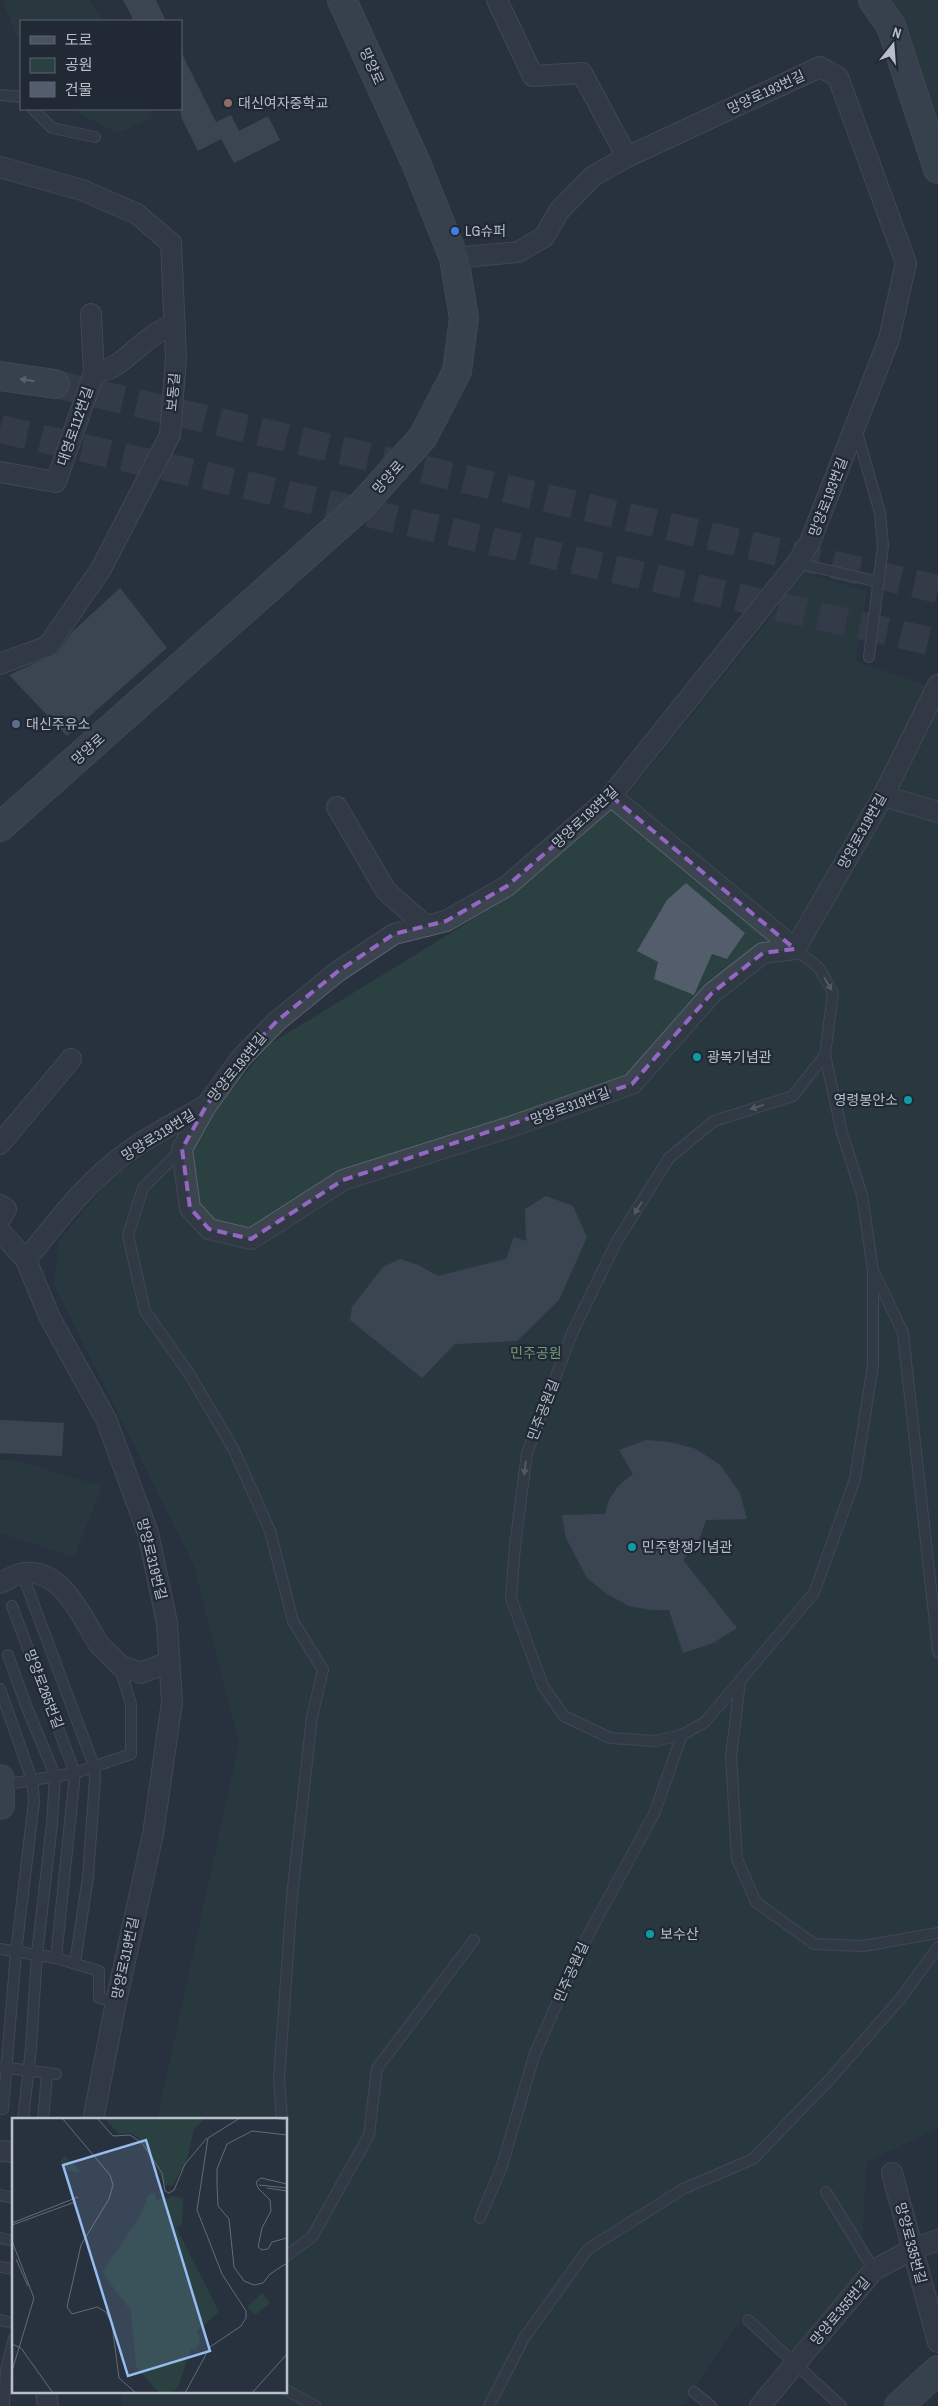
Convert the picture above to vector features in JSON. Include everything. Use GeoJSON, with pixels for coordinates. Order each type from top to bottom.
{"type":"FeatureCollection","features":[{"type":"Feature","properties":{"kind":"main road","name":"망양로"},"geometry":{"type":"LineString","coordinates":[[0,827],[362,505],[423,437],[457,371],[464,318],[454,258],[416,163],[342,0]]}},
{"type":"Feature","properties":{"kind":"main road"},"geometry":{"type":"LineString","coordinates":[[873,0],[891,26],[938,169]]}},
{"type":"Feature","properties":{"kind":"main road"},"geometry":{"type":"LineString","coordinates":[[0,376],[55,384]]}},
{"type":"Feature","properties":{"kind":"main road"},"geometry":{"type":"LineString","coordinates":[[899,2406],[938,2370]]}},
{"type":"Feature","properties":{"kind":"street"},"geometry":{"type":"LineString","coordinates":[[497,0],[534,76],[582,73],[627,157]]}},
{"type":"Feature","properties":{"kind":"street","name":"망양로193번길"},"geometry":{"type":"LineString","coordinates":[[206,1106],[241,1058],[277,1021],[336,972],[394,934],[446,921],[507,886],[611,796],[797,563],[810,542],[889,339],[906,263],[838,77],[820,67],[627,157],[592,176],[559,212],[544,237],[518,252],[454,258]]}},
{"type":"Feature","properties":{"kind":"street","name":"보동길"},"geometry":{"type":"LineString","coordinates":[[0,168],[82,190],[137,214],[171,243],[176,358],[170,435],[101,569],[48,646],[0,664]]}},
{"type":"Feature","properties":{"kind":"street","name":"대영로112번길"},"geometry":{"type":"LineString","coordinates":[[0,472],[56,482],[94,373],[91,314]]}},
{"type":"Feature","properties":{"kind":"street"},"geometry":{"type":"LineString","coordinates":[[94,373],[112,367],[162,328],[175,324]]}},
{"type":"Feature","properties":{"kind":"street","name":"망양로319번길"},"geometry":{"type":"LineString","coordinates":[[206,1106],[182,1149],[190,1208],[209,1229],[252,1239],[343,1180],[510,1127],[632,1084],[712,994],[763,953],[795,949],[883,796],[938,685]]}},
{"type":"Feature","properties":{"kind":"street"},"geometry":{"type":"LineString","coordinates":[[611,796],[795,949]]}},
{"type":"Feature","properties":{"kind":"street"},"geometry":{"type":"LineString","coordinates":[[883,796],[938,812]]}},
{"type":"Feature","properties":{"kind":"street"},"geometry":{"type":"LineString","coordinates":[[337,807],[386,891],[426,926]]}},
{"type":"Feature","properties":{"kind":"street"},"geometry":{"type":"LineString","coordinates":[[0,1144],[71,1059]]}},
{"type":"Feature","properties":{"kind":"street","name":"망양로319번길"},"geometry":{"type":"LineString","coordinates":[[93,2118],[116,2002],[153,1834],[172,1702],[167,1623],[148,1533],[106,1419],[50,1318],[26,1260],[66,1210],[91,1183],[131,1150],[206,1106]]}},
{"type":"Feature","properties":{"kind":"street"},"geometry":{"type":"LineString","coordinates":[[0,1205],[6,1209],[0,1219]]}},
{"type":"Feature","properties":{"kind":"street"},"geometry":{"type":"LineString","coordinates":[[0,1232],[26,1260]]}},
{"type":"Feature","properties":{"kind":"street"},"geometry":{"type":"LineString","coordinates":[[0,1583],[22,1573],[39,1573],[68,1593],[100,1645],[114,1656],[119,1665],[141,1673],[169,1662]]}},
{"type":"Feature","properties":{"kind":"street","name":"망양로335번길"},"geometry":{"type":"LineString","coordinates":[[892,2173],[938,2342]]}},
{"type":"Feature","properties":{"kind":"street","name":"망양로355번길"},"geometry":{"type":"LineString","coordinates":[[760,2406],[874,2270],[913,2249],[938,2240]]}},
{"type":"Feature","properties":{"kind":"lane"},"geometry":{"type":"LineString","coordinates":[[0,95],[20,97]]}},
{"type":"Feature","properties":{"kind":"lane"},"geometry":{"type":"LineString","coordinates":[[34,110],[52,128],[95,137]]}},
{"type":"Feature","properties":{"kind":"lane"},"geometry":{"type":"LineString","coordinates":[[856,425],[880,513],[883,546],[869,657]]}},
{"type":"Feature","properties":{"kind":"lane"},"geometry":{"type":"LineString","coordinates":[[797,563],[878,582]]}},
{"type":"Feature","properties":{"kind":"lane","name":"민주공원길"},"geometry":{"type":"LineString","coordinates":[[795,949],[819,968],[833,993],[825,1056],[842,1133],[862,1195],[873,1270],[873,1365],[855,1479],[814,1593],[705,1722],[682,1736],[655,1741],[610,1738],[564,1716],[543,1686],[512,1598],[515,1546],[527,1453],[572,1334],[618,1241],[669,1158],[714,1121],[793,1096],[825,1056]]}},
{"type":"Feature","properties":{"kind":"lane"},"geometry":{"type":"LineString","coordinates":[[182,1149],[143,1188],[128,1236],[145,1311],[190,1375],[234,1450],[270,1532],[294,1621],[322,1670],[312,1717],[292,1897],[279,2079],[282,2118]]}},
{"type":"Feature","properties":{"kind":"lane"},"geometry":{"type":"LineString","coordinates":[[873,1270],[903,1333],[938,1652]]}},
{"type":"Feature","properties":{"kind":"lane","name":"망양로265번길"},"geometry":{"type":"LineString","coordinates":[[22,1573],[94,1766],[95,1779],[88,1877],[74,1963]]}},
{"type":"Feature","properties":{"kind":"lane","name":"망양로265번길"},"geometry":{"type":"LineString","coordinates":[[12,1606],[75,1772],[56,1958]]}},
{"type":"Feature","properties":{"kind":"lane","name":"망양로265번길"},"geometry":{"type":"LineString","coordinates":[[8,1655],[27,1708],[55,1775],[29,2070],[23,2117]]}},
{"type":"Feature","properties":{"kind":"lane"},"geometry":{"type":"LineString","coordinates":[[0,1790],[32,1780],[75,1772],[131,1754],[131,1704],[119,1665]]}},
{"type":"Feature","properties":{"kind":"lane"},"geometry":{"type":"LineString","coordinates":[[740,1681],[731,1757],[737,1859],[756,1902],[814,1944],[862,1946],[938,1933]]}},
{"type":"Feature","properties":{"kind":"lane"},"geometry":{"type":"LineString","coordinates":[[0,1689],[32,1780],[34,1801],[16,1952],[12,2009],[3,2068],[3,2109]]}},
{"type":"Feature","properties":{"kind":"lane","name":"민주공원길"},"geometry":{"type":"LineString","coordinates":[[480,2218],[502,2166],[534,2056],[580,1950],[654,1814],[682,1736]]}},
{"type":"Feature","properties":{"kind":"lane"},"geometry":{"type":"LineString","coordinates":[[288,2255],[312,2237],[369,2135],[377,2068],[474,1940]]}},
{"type":"Feature","properties":{"kind":"lane"},"geometry":{"type":"LineString","coordinates":[[489,2406],[524,2338],[588,2249],[683,2189],[753,2158],[769,2144],[837,2071],[901,1998],[938,1947]]}},
{"type":"Feature","properties":{"kind":"lane"},"geometry":{"type":"LineString","coordinates":[[0,1949],[56,1958],[99,1971],[99,1998],[116,2002]]}},
{"type":"Feature","properties":{"kind":"lane"},"geometry":{"type":"LineString","coordinates":[[3,2068],[51,2074],[43,2118]]}},
{"type":"Feature","properties":{"kind":"lane"},"geometry":{"type":"LineString","coordinates":[[826,2192],[874,2270]]}},
{"type":"Feature","properties":{"kind":"lane"},"geometry":{"type":"LineString","coordinates":[[748,2320],[841,2406]]}},
{"type":"Feature","properties":{"kind":"lane"},"geometry":{"type":"LineString","coordinates":[[4,2406],[3,2369],[12,2344]]}},
{"type":"Feature","properties":{"kind":"lane"},"geometry":{"type":"LineString","coordinates":[[288,2391],[315,2406]]}},
{"type":"Feature","properties":{"kind":"lane"},"geometry":{"type":"LineString","coordinates":[[694,2392],[711,2406]]}},
{"type":"Feature","properties":{"kind":"highlighted area"},"geometry":{"type":"Polygon","coordinates":[[[611,796],[795,949],[763,953],[712,993],[632,1084],[343,1180],[251,1239],[209,1229],[190,1208],[182,1149],[206,1106],[241,1058],[277,1021],[337,972],[394,934],[446,921],[507,886],[611,796]]]}},
{"type":"Feature","properties":{"kind":"green space"},"geometry":{"type":"Polygon","coordinates":[[[2,0],[90,0],[101,20],[20,20],[20,43],[2,0]]]}},
{"type":"Feature","properties":{"kind":"green space"},"geometry":{"type":"Polygon","coordinates":[[[886,0],[938,0],[938,141],[886,0]]]}},
{"type":"Feature","properties":{"kind":"green space"},"geometry":{"type":"Polygon","coordinates":[[[76,110],[150,110],[154,117],[118,133],[83,116],[76,110]]]}},
{"type":"Feature","properties":{"kind":"green space","name":"민주공원"},"geometry":{"type":"Polygon","coordinates":[[[803,573],[867,591],[855,661],[928,686],[938,682],[938,2128],[866,2162],[861,2274],[797,2354],[746,2311],[683,2406],[123,2406],[120,2394],[288,2394],[288,2118],[157,2118],[239,1743],[194,1566],[54,1284],[59,1241],[111,1178],[216,1109],[270,1044],[511,896],[626,797],[769,620],[803,573]]]}},
{"type":"Feature","properties":{"kind":"green space"},"geometry":{"type":"Polygon","coordinates":[[[0,1460],[14,1460],[102,1486],[74,1557],[0,1533],[0,1460]]]}},
{"type":"Feature","properties":{"kind":"building"},"geometry":{"type":"Polygon","coordinates":[[[123,0],[156,0],[166,20],[133,20],[123,0]]]}},
{"type":"Feature","properties":{"kind":"building"},"geometry":{"type":"Polygon","coordinates":[[[182,54],[216,122],[231,115],[239,131],[268,116],[280,140],[234,163],[221,139],[198,151],[181,117],[182,54]]]}},
{"type":"Feature","properties":{"kind":"building"},"geometry":{"type":"Polygon","coordinates":[[[120,588],[167,648],[67,736],[9,675],[57,653],[72,632],[120,588]]]}},
{"type":"Feature","properties":{"kind":"building"},"geometry":{"type":"Polygon","coordinates":[[[686,883],[745,933],[727,959],[712,954],[694,995],[654,979],[658,962],[637,951],[667,900],[686,883]]]}},
{"type":"Feature","properties":{"kind":"building"},"geometry":{"type":"Polygon","coordinates":[[[546,1196],[573,1206],[587,1237],[559,1300],[517,1341],[455,1344],[422,1378],[350,1320],[352,1307],[383,1267],[400,1259],[418,1265],[438,1276],[506,1259],[514,1237],[526,1241],[525,1209],[546,1196]]]}},
{"type":"Feature","properties":{"kind":"building"},"geometry":{"type":"Polygon","coordinates":[[[0,1420],[64,1423],[62,1456],[0,1453],[0,1420]]]}},
{"type":"Feature","properties":{"kind":"building","name":"민주항쟁기념관"},"geometry":{"type":"Polygon","coordinates":[[[646,1440],[670,1442],[696,1449],[720,1465],[740,1493],[747,1519],[706,1520],[698,1543],[683,1560],[737,1628],[713,1643],[683,1653],[669,1610],[651,1610],[629,1606],[607,1594],[587,1578],[566,1538],[562,1515],[605,1514],[609,1500],[619,1485],[633,1474],[619,1450],[646,1440]]]}},
{"type":"Feature","properties":{"kind":"tunnel"},"geometry":{"type":"LineString","coordinates":[[55,384],[938,589]]}},
{"type":"Feature","properties":{"kind":"tunnel"},"geometry":{"type":"LineString","coordinates":[[0,429],[938,643]]}},
{"type":"Feature","properties":{"kind":"place","name":"대신여자중학교"},"geometry":{"type":"Point","coordinates":[228,103]}},
{"type":"Feature","properties":{"kind":"place","name":"LG슈퍼"},"geometry":{"type":"Point","coordinates":[455,231]}},
{"type":"Feature","properties":{"kind":"place","name":"대신주유소"},"geometry":{"type":"Point","coordinates":[16,724]}},
{"type":"Feature","properties":{"kind":"place","name":"광복기념관"},"geometry":{"type":"Point","coordinates":[697,1057]}},
{"type":"Feature","properties":{"kind":"place","name":"영령봉안소"},"geometry":{"type":"Point","coordinates":[908,1100]}},
{"type":"Feature","properties":{"kind":"place","name":"민주항쟁기념관"},"geometry":{"type":"Point","coordinates":[632,1547]}},
{"type":"Feature","properties":{"kind":"place","name":"보수산"},"geometry":{"type":"Point","coordinates":[650,1934]}}]}
